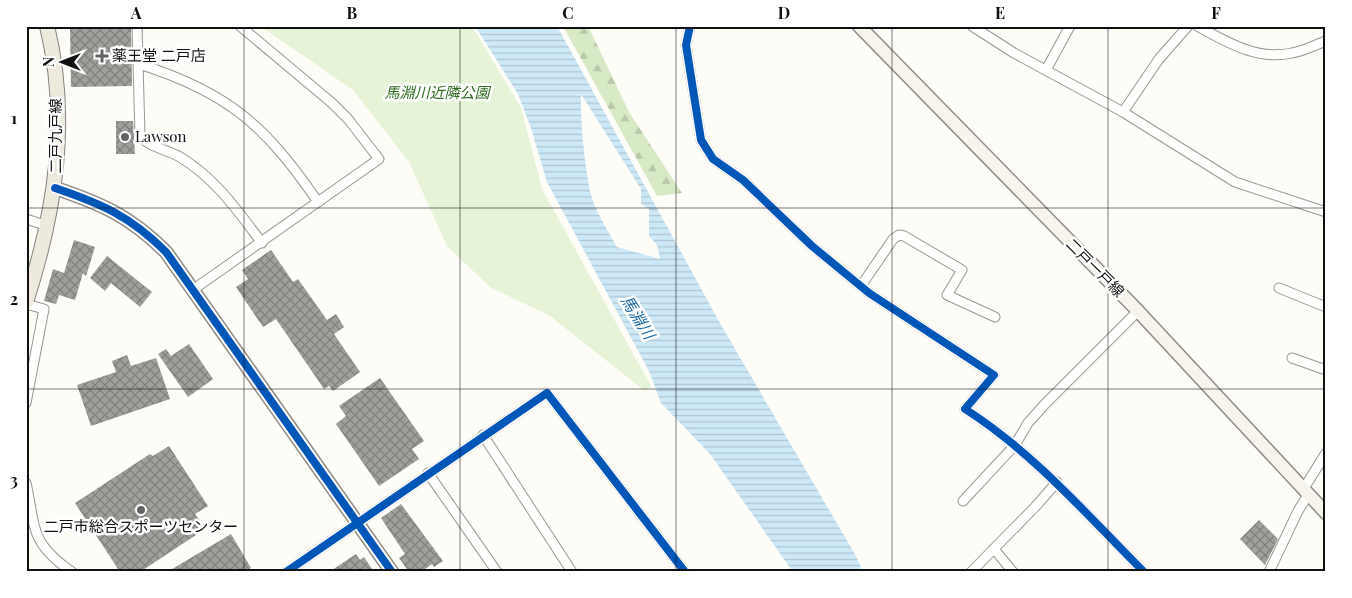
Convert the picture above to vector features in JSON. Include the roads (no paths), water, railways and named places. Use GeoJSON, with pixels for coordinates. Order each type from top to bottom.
{"type":"FeatureCollection","features":[{"type":"Feature","properties":{"kind":"main road","name":"二戸九戸線"},"geometry":{"type":"LineString","coordinates":[[26,303],[48,226],[55,188],[58,105],[47,26]]}},
{"type":"Feature","properties":{"kind":"main road","name":"二戸一戸線"},"geometry":{"type":"LineString","coordinates":[[859,26],[1138,311],[1326,513]]}},
{"type":"Feature","properties":{"kind":"main road"},"geometry":{"type":"LineString","coordinates":[[55,188],[114,211],[134,222],[166,252],[194,289],[392,572]]}},
{"type":"Feature","properties":{"kind":"street"},"geometry":{"type":"LineString","coordinates":[[137,26],[140,135],[143,140],[172,152],[212,180],[262,243]]}},
{"type":"Feature","properties":{"kind":"street"},"geometry":{"type":"LineString","coordinates":[[194,289],[379,159],[348,119],[332,103],[240,26]]}},
{"type":"Feature","properties":{"kind":"street"},"geometry":{"type":"LineString","coordinates":[[690,26],[686,45],[701,140],[713,159],[743,180],[812,246],[861,286],[994,375],[965,409],[992,426],[1056,482],[1144,572]]}},
{"type":"Feature","properties":{"kind":"street"},"geometry":{"type":"LineString","coordinates":[[972,26],[1046,70],[1123,112],[1235,182],[1326,212]]}},
{"type":"Feature","properties":{"kind":"street"},"geometry":{"type":"LineString","coordinates":[[1046,70],[1070,26]]}},
{"type":"Feature","properties":{"kind":"street"},"geometry":{"type":"LineString","coordinates":[[1123,112],[1159,59],[1188,26]]}},
{"type":"Feature","properties":{"kind":"street"},"geometry":{"type":"LineString","coordinates":[[1197,26],[1244,51],[1267,55],[1292,54],[1326,41]]}},
{"type":"Feature","properties":{"kind":"street"},"geometry":{"type":"LineString","coordinates":[[139,64],[177,76],[206,90],[236,110],[267,136],[290,161],[318,202]]}},
{"type":"Feature","properties":{"kind":"street"},"geometry":{"type":"LineString","coordinates":[[26,220],[48,226]]}},
{"type":"Feature","properties":{"kind":"street"},"geometry":{"type":"LineString","coordinates":[[861,286],[893,239],[899,235],[962,270],[947,295],[995,317]]}},
{"type":"Feature","properties":{"kind":"street"},"geometry":{"type":"LineString","coordinates":[[1279,288],[1326,307]]}},
{"type":"Feature","properties":{"kind":"street"},"geometry":{"type":"LineString","coordinates":[[26,303],[44,309],[26,403]]}},
{"type":"Feature","properties":{"kind":"street"},"geometry":{"type":"LineString","coordinates":[[963,501],[1015,445],[1028,423],[1045,404],[1138,311]]}},
{"type":"Feature","properties":{"kind":"street"},"geometry":{"type":"LineString","coordinates":[[1292,358],[1326,370]]}},
{"type":"Feature","properties":{"kind":"street"},"geometry":{"type":"LineString","coordinates":[[289,571],[483,435],[547,393],[685,572]]}},
{"type":"Feature","properties":{"kind":"street"},"geometry":{"type":"LineString","coordinates":[[483,435],[572,572]]}},
{"type":"Feature","properties":{"kind":"street"},"geometry":{"type":"LineString","coordinates":[[1269,572],[1326,453]]}},
{"type":"Feature","properties":{"kind":"street"},"geometry":{"type":"LineString","coordinates":[[428,473],[497,572]]}},
{"type":"Feature","properties":{"kind":"street"},"geometry":{"type":"LineString","coordinates":[[971,572],[1056,482]]}},
{"type":"Feature","properties":{"kind":"street"},"geometry":{"type":"LineString","coordinates":[[26,483],[32,525],[43,548],[72,572]]}},
{"type":"Feature","properties":{"kind":"street"},"geometry":{"type":"LineString","coordinates":[[994,549],[1013,572]]}},
{"type":"Feature","properties":{"kind":"water","name":"馬淵川"},"geometry":{"type":"Polygon","coordinates":[[[475,26],[557,26],[721,325],[856,556],[863,572],[793,572],[710,454],[661,403],[649,371],[547,182],[531,128],[518,94],[475,26]],[[581,94],[582,130],[587,172],[591,195],[599,215],[617,247],[660,259],[657,245],[649,236],[649,209],[641,204],[641,189],[581,94]]]}},
{"type":"Feature","properties":{"kind":"place","name":"薬王堂 二戸店"},"geometry":{"type":"Point","coordinates":[102,56]}},
{"type":"Feature","properties":{"kind":"place","name":"Lawson"},"geometry":{"type":"Point","coordinates":[125,137]}},
{"type":"Feature","properties":{"kind":"place","name":"二戸市総合スポーツセンター"},"geometry":{"type":"Point","coordinates":[141,510]}},
{"type":"Feature","properties":{"kind":"park label","name":"馬淵川近隣公園"},"geometry":{"type":"Point","coordinates":[437,93]}}]}
